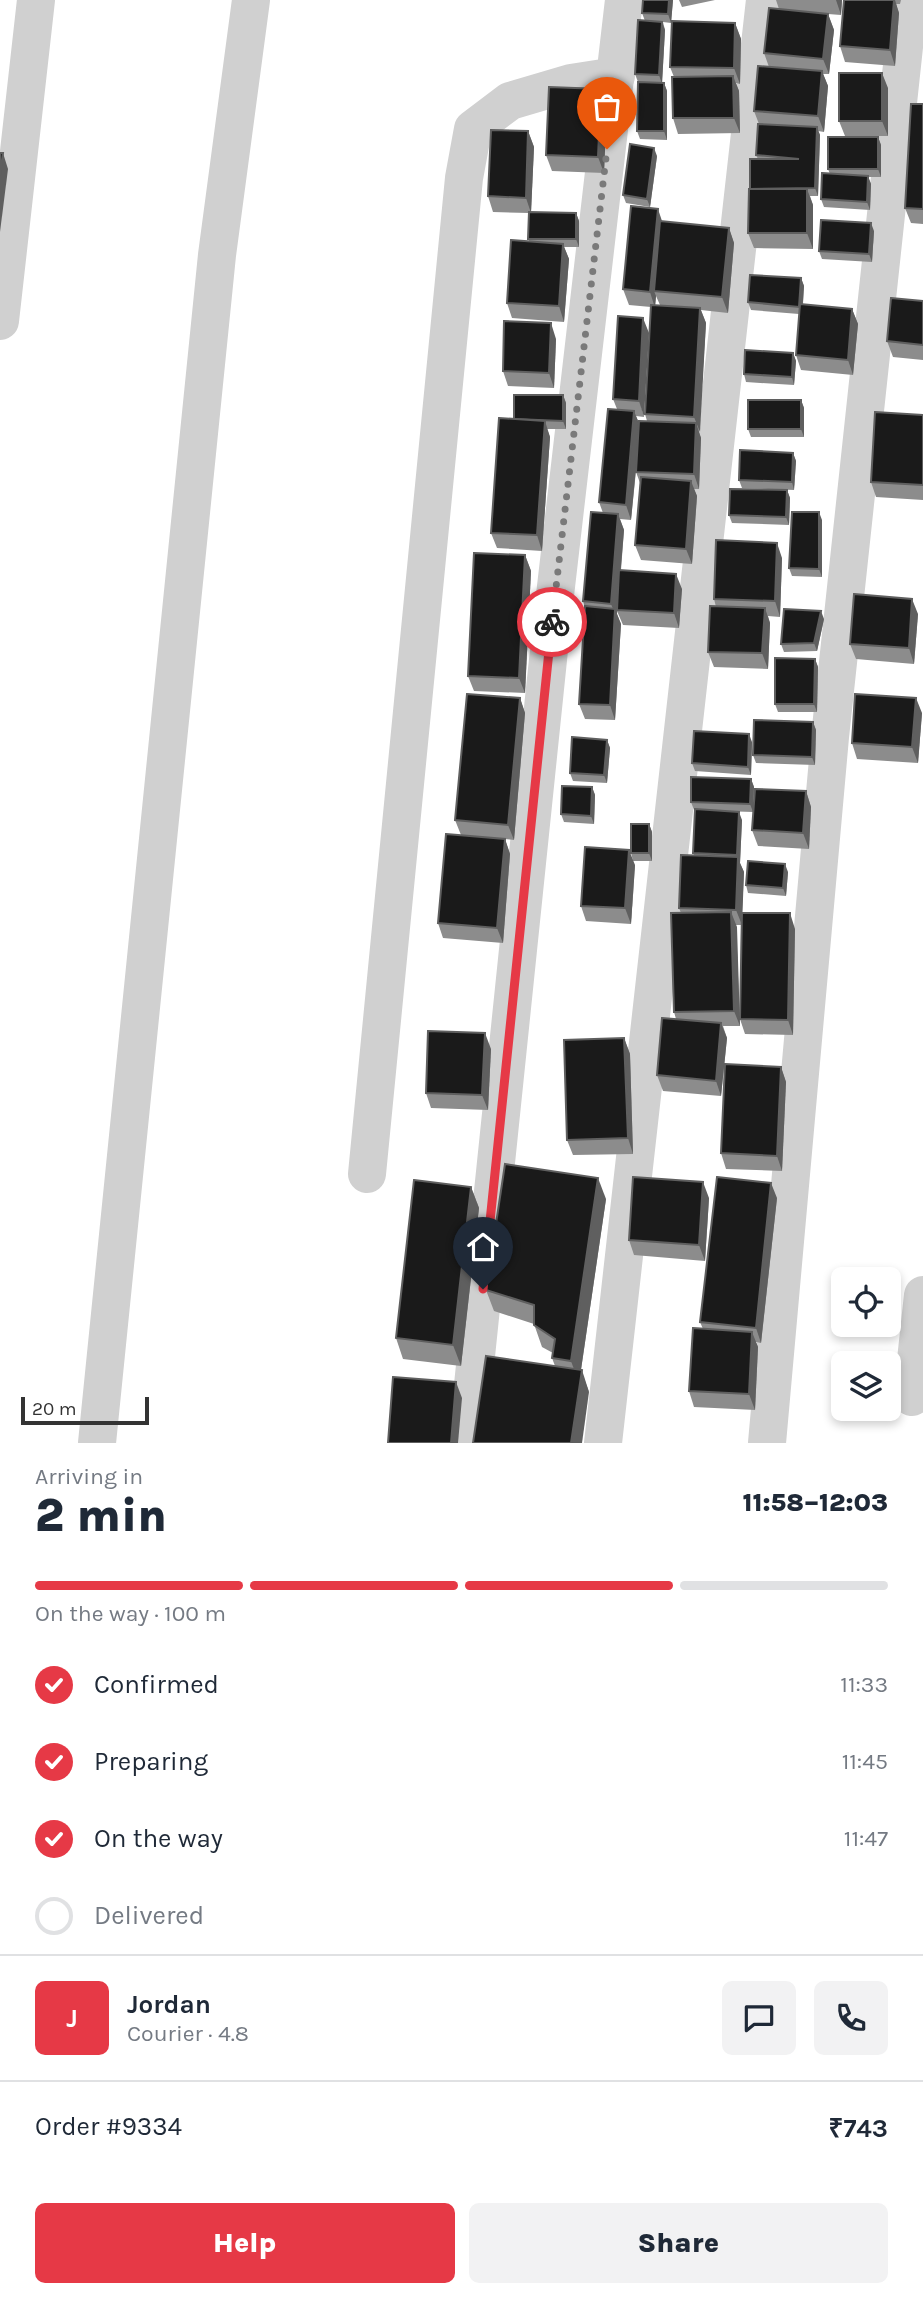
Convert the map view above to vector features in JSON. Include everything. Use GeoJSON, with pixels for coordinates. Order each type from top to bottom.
{"type":"FeatureCollection","features":[{"type":"Feature","properties":{"kind":"street"},"geometry":{"type":"LineString","coordinates":[[0,321],[36,0]]}},
{"type":"Feature","properties":{"kind":"street"},"geometry":{"type":"LineString","coordinates":[[97,1443],[217,255],[251,0]]}},
{"type":"Feature","properties":{"kind":"street"},"geometry":{"type":"LineString","coordinates":[[467,1443],[521,905],[624,0]]}},
{"type":"Feature","properties":{"kind":"street"},"geometry":{"type":"LineString","coordinates":[[603,1443],[765,0]]}},
{"type":"Feature","properties":{"kind":"street"},"geometry":{"type":"LineString","coordinates":[[767,1443],[830,737],[909,0]]}},
{"type":"Feature","properties":{"kind":"street"},"geometry":{"type":"LineString","coordinates":[[367,1174],[464,178],[473,129],[510,101],[570,83],[616,76]]}},
{"type":"Feature","properties":{"kind":"street"},"geometry":{"type":"LineString","coordinates":[[912,1397],[923,1295]]}},
{"type":"Feature","properties":{"kind":"building"},"geometry":{"type":"Polygon","coordinates":[[[643,0],[669,0],[668,14],[642,13],[643,0]]]}},
{"type":"Feature","properties":{"kind":"building"},"geometry":{"type":"Polygon","coordinates":[[[844,0],[894,0],[890,50],[840,46],[844,0]]]}},
{"type":"Feature","properties":{"kind":"building"},"geometry":{"type":"Polygon","coordinates":[[[769,8],[828,14],[823,59],[764,53],[769,8]]]}},
{"type":"Feature","properties":{"kind":"building"},"geometry":{"type":"Polygon","coordinates":[[[638,20],[662,22],[659,75],[635,74],[638,20]]]}},
{"type":"Feature","properties":{"kind":"building"},"geometry":{"type":"Polygon","coordinates":[[[672,21],[735,23],[734,68],[670,67],[672,21]]]}},
{"type":"Feature","properties":{"kind":"building"},"geometry":{"type":"Polygon","coordinates":[[[758,66],[822,71],[818,116],[754,111],[758,66]]]}},
{"type":"Feature","properties":{"kind":"building"},"geometry":{"type":"Polygon","coordinates":[[[839,73],[882,73],[882,121],[839,121],[839,73]]]}},
{"type":"Feature","properties":{"kind":"building"},"geometry":{"type":"Polygon","coordinates":[[[733,76],[734,118],[673,118],[672,77],[733,76]]]}},
{"type":"Feature","properties":{"kind":"building"},"geometry":{"type":"Polygon","coordinates":[[[638,82],[664,83],[664,131],[637,131],[638,82]]]}},
{"type":"Feature","properties":{"kind":"building"},"geometry":{"type":"Polygon","coordinates":[[[549,87],[601,89],[598,157],[546,155],[549,87]]]}},
{"type":"Feature","properties":{"kind":"building"},"geometry":{"type":"Polygon","coordinates":[[[911,104],[923,104],[923,209],[905,208],[911,104]]]}},
{"type":"Feature","properties":{"kind":"building"},"geometry":{"type":"Polygon","coordinates":[[[758,124],[817,127],[815,188],[750,189],[750,159],[799,159],[756,155],[758,124]]]}},
{"type":"Feature","properties":{"kind":"building"},"geometry":{"type":"Polygon","coordinates":[[[491,130],[528,131],[526,198],[488,196],[491,130]]]}},
{"type":"Feature","properties":{"kind":"building"},"geometry":{"type":"Polygon","coordinates":[[[828,137],[878,137],[878,169],[828,169],[828,137]]]}},
{"type":"Feature","properties":{"kind":"building"},"geometry":{"type":"Polygon","coordinates":[[[630,144],[654,148],[647,199],[623,195],[630,144]]]}},
{"type":"Feature","properties":{"kind":"building"},"geometry":{"type":"Polygon","coordinates":[[[0,153],[3,153],[0,175],[0,153]]]}},
{"type":"Feature","properties":{"kind":"building"},"geometry":{"type":"Polygon","coordinates":[[[822,173],[868,176],[867,202],[821,199],[822,173]]]}},
{"type":"Feature","properties":{"kind":"building"},"geometry":{"type":"Polygon","coordinates":[[[749,189],[807,189],[807,233],[748,233],[749,189]]]}},
{"type":"Feature","properties":{"kind":"building"},"geometry":{"type":"Polygon","coordinates":[[[631,206],[658,209],[650,292],[623,289],[631,206]]]}},
{"type":"Feature","properties":{"kind":"building"},"geometry":{"type":"Polygon","coordinates":[[[529,212],[576,213],[576,239],[528,239],[529,212]]]}},
{"type":"Feature","properties":{"kind":"building"},"geometry":{"type":"Polygon","coordinates":[[[821,220],[871,223],[869,254],[819,251],[821,220]]]}},
{"type":"Feature","properties":{"kind":"building"},"geometry":{"type":"Polygon","coordinates":[[[660,221],[729,228],[722,297],[654,291],[660,221]]]}},
{"type":"Feature","properties":{"kind":"building"},"geometry":{"type":"Polygon","coordinates":[[[511,240],[563,244],[559,306],[507,303],[511,240]]]}},
{"type":"Feature","properties":{"kind":"building"},"geometry":{"type":"Polygon","coordinates":[[[750,275],[801,278],[799,307],[748,302],[750,275]]]}},
{"type":"Feature","properties":{"kind":"building"},"geometry":{"type":"Polygon","coordinates":[[[891,298],[923,301],[923,345],[887,341],[891,298]]]}},
{"type":"Feature","properties":{"kind":"building"},"geometry":{"type":"Polygon","coordinates":[[[800,304],[852,309],[848,360],[796,355],[800,304]]]}},
{"type":"Feature","properties":{"kind":"building"},"geometry":{"type":"Polygon","coordinates":[[[651,305],[700,308],[694,417],[645,414],[651,305]]]}},
{"type":"Feature","properties":{"kind":"building"},"geometry":{"type":"Polygon","coordinates":[[[618,316],[643,318],[639,401],[613,399],[618,316]]]}},
{"type":"Feature","properties":{"kind":"building"},"geometry":{"type":"Polygon","coordinates":[[[504,321],[551,323],[549,373],[503,371],[504,321]]]}},
{"type":"Feature","properties":{"kind":"building"},"geometry":{"type":"Polygon","coordinates":[[[745,350],[793,353],[792,377],[744,374],[745,350]]]}},
{"type":"Feature","properties":{"kind":"building"},"geometry":{"type":"Polygon","coordinates":[[[514,395],[563,395],[563,421],[514,419],[514,395]]]}},
{"type":"Feature","properties":{"kind":"building"},"geometry":{"type":"Polygon","coordinates":[[[748,400],[801,400],[801,429],[748,429],[748,400]]]}},
{"type":"Feature","properties":{"kind":"building"},"geometry":{"type":"Polygon","coordinates":[[[608,409],[634,411],[626,505],[599,502],[608,409]]]}},
{"type":"Feature","properties":{"kind":"building"},"geometry":{"type":"Polygon","coordinates":[[[875,412],[923,415],[923,485],[871,482],[875,412]]]}},
{"type":"Feature","properties":{"kind":"building"},"geometry":{"type":"Polygon","coordinates":[[[499,418],[545,421],[537,535],[491,533],[499,418]]]}},
{"type":"Feature","properties":{"kind":"building"},"geometry":{"type":"Polygon","coordinates":[[[639,421],[696,423],[694,474],[636,472],[639,421]]]}},
{"type":"Feature","properties":{"kind":"building"},"geometry":{"type":"Polygon","coordinates":[[[740,450],[793,453],[792,482],[739,480],[740,450]]]}},
{"type":"Feature","properties":{"kind":"building"},"geometry":{"type":"Polygon","coordinates":[[[641,477],[691,481],[686,549],[635,545],[641,477]]]}},
{"type":"Feature","properties":{"kind":"building"},"geometry":{"type":"Polygon","coordinates":[[[730,489],[787,490],[786,517],[729,515],[730,489]]]}},
{"type":"Feature","properties":{"kind":"building"},"geometry":{"type":"Polygon","coordinates":[[[591,512],[618,514],[611,604],[583,601],[591,512]]]}},
{"type":"Feature","properties":{"kind":"building"},"geometry":{"type":"Polygon","coordinates":[[[792,512],[819,512],[819,569],[789,568],[792,512]]]}},
{"type":"Feature","properties":{"kind":"building"},"geometry":{"type":"Polygon","coordinates":[[[716,540],[777,543],[775,601],[714,599],[716,540]]]}},
{"type":"Feature","properties":{"kind":"building"},"geometry":{"type":"Polygon","coordinates":[[[474,553],[525,555],[519,678],[468,676],[474,553]]]}},
{"type":"Feature","properties":{"kind":"building"},"geometry":{"type":"Polygon","coordinates":[[[619,570],[676,574],[674,613],[617,610],[619,570]]]}},
{"type":"Feature","properties":{"kind":"building"},"geometry":{"type":"Polygon","coordinates":[[[854,594],[912,599],[909,648],[850,644],[854,594]]]}},
{"type":"Feature","properties":{"kind":"building"},"geometry":{"type":"Polygon","coordinates":[[[585,606],[615,609],[610,705],[579,704],[585,606]]]}},
{"type":"Feature","properties":{"kind":"building"},"geometry":{"type":"Polygon","coordinates":[[[710,606],[765,608],[762,653],[708,652],[710,606]]]}},
{"type":"Feature","properties":{"kind":"building"},"geometry":{"type":"Polygon","coordinates":[[[784,609],[821,611],[814,643],[781,644],[784,609]]]}},
{"type":"Feature","properties":{"kind":"building"},"geometry":{"type":"Polygon","coordinates":[[[775,658],[815,659],[814,704],[775,704],[775,658]]]}},
{"type":"Feature","properties":{"kind":"building"},"geometry":{"type":"Polygon","coordinates":[[[467,694],[520,698],[508,825],[455,820],[467,694]]]}},
{"type":"Feature","properties":{"kind":"building"},"geometry":{"type":"Polygon","coordinates":[[[855,694],[916,698],[912,747],[852,743],[855,694]]]}},
{"type":"Feature","properties":{"kind":"building"},"geometry":{"type":"Polygon","coordinates":[[[754,720],[813,722],[812,757],[753,755],[754,720]]]}},
{"type":"Feature","properties":{"kind":"building"},"geometry":{"type":"Polygon","coordinates":[[[694,731],[749,734],[748,767],[692,763],[694,731]]]}},
{"type":"Feature","properties":{"kind":"building"},"geometry":{"type":"Polygon","coordinates":[[[572,737],[607,740],[604,775],[570,773],[572,737]]]}},
{"type":"Feature","properties":{"kind":"building"},"geometry":{"type":"Polygon","coordinates":[[[691,777],[751,779],[750,804],[691,802],[691,777]]]}},
{"type":"Feature","properties":{"kind":"building"},"geometry":{"type":"Polygon","coordinates":[[[562,786],[592,787],[591,816],[561,814],[562,786]]]}},
{"type":"Feature","properties":{"kind":"building"},"geometry":{"type":"Polygon","coordinates":[[[755,789],[806,791],[803,833],[752,830],[755,789]]]}},
{"type":"Feature","properties":{"kind":"building"},"geometry":{"type":"Polygon","coordinates":[[[695,809],[739,812],[737,855],[693,853],[695,809]]]}},
{"type":"Feature","properties":{"kind":"building"},"geometry":{"type":"Polygon","coordinates":[[[631,824],[649,824],[649,853],[631,853],[631,824]]]}},
{"type":"Feature","properties":{"kind":"building"},"geometry":{"type":"Polygon","coordinates":[[[446,834],[505,839],[497,928],[438,923],[446,834]]]}},
{"type":"Feature","properties":{"kind":"building"},"geometry":{"type":"Polygon","coordinates":[[[585,847],[629,850],[625,908],[581,906],[585,847]]]}},
{"type":"Feature","properties":{"kind":"building"},"geometry":{"type":"Polygon","coordinates":[[[681,855],[738,857],[736,910],[679,908],[681,855]]]}},
{"type":"Feature","properties":{"kind":"building"},"geometry":{"type":"Polygon","coordinates":[[[748,861],[785,864],[783,888],[746,885],[748,861]]]}},
{"type":"Feature","properties":{"kind":"building"},"geometry":{"type":"Polygon","coordinates":[[[731,912],[734,1011],[674,1012],[671,913],[731,912]]]}},
{"type":"Feature","properties":{"kind":"building"},"geometry":{"type":"Polygon","coordinates":[[[742,913],[790,913],[788,1020],[740,1019],[742,913]]]}},
{"type":"Feature","properties":{"kind":"building"},"geometry":{"type":"Polygon","coordinates":[[[662,1018],[721,1023],[716,1081],[657,1075],[662,1018]]]}},
{"type":"Feature","properties":{"kind":"building"},"geometry":{"type":"Polygon","coordinates":[[[428,1031],[485,1033],[482,1095],[426,1093],[428,1031]]]}},
{"type":"Feature","properties":{"kind":"building"},"geometry":{"type":"Polygon","coordinates":[[[624,1038],[628,1138],[567,1140],[564,1040],[624,1038]]]}},
{"type":"Feature","properties":{"kind":"building"},"geometry":{"type":"Polygon","coordinates":[[[725,1064],[781,1067],[777,1156],[721,1153],[725,1064]]]}},
{"type":"Feature","properties":{"kind":"building"},"geometry":{"type":"Polygon","coordinates":[[[505,1164],[598,1178],[571,1361],[552,1358],[555,1339],[534,1325],[534,1305],[486,1290],[505,1164]]]}},
{"type":"Feature","properties":{"kind":"building"},"geometry":{"type":"Polygon","coordinates":[[[633,1177],[703,1182],[699,1245],[629,1240],[633,1177]]]}},
{"type":"Feature","properties":{"kind":"building"},"geometry":{"type":"Polygon","coordinates":[[[717,1177],[771,1183],[756,1328],[700,1322],[717,1177]]]}},
{"type":"Feature","properties":{"kind":"building"},"geometry":{"type":"Polygon","coordinates":[[[414,1180],[471,1187],[453,1345],[396,1338],[414,1180]]]}},
{"type":"Feature","properties":{"kind":"building"},"geometry":{"type":"Polygon","coordinates":[[[693,1328],[752,1332],[749,1394],[689,1391],[693,1328]]]}},
{"type":"Feature","properties":{"kind":"building"},"geometry":{"type":"Polygon","coordinates":[[[486,1356],[582,1370],[571,1443],[473,1443],[486,1356]]]}},
{"type":"Feature","properties":{"kind":"building"},"geometry":{"type":"Polygon","coordinates":[[[393,1377],[456,1382],[451,1443],[388,1443],[393,1377]]]}},
{"type":"Feature","properties":{"kind":"way so far"},"geometry":{"type":"LineString","coordinates":[[552,622],[607,149]]}},
{"type":"Feature","properties":{"kind":"route"},"geometry":{"type":"LineString","coordinates":[[483,1289],[552,622]]}}]}
